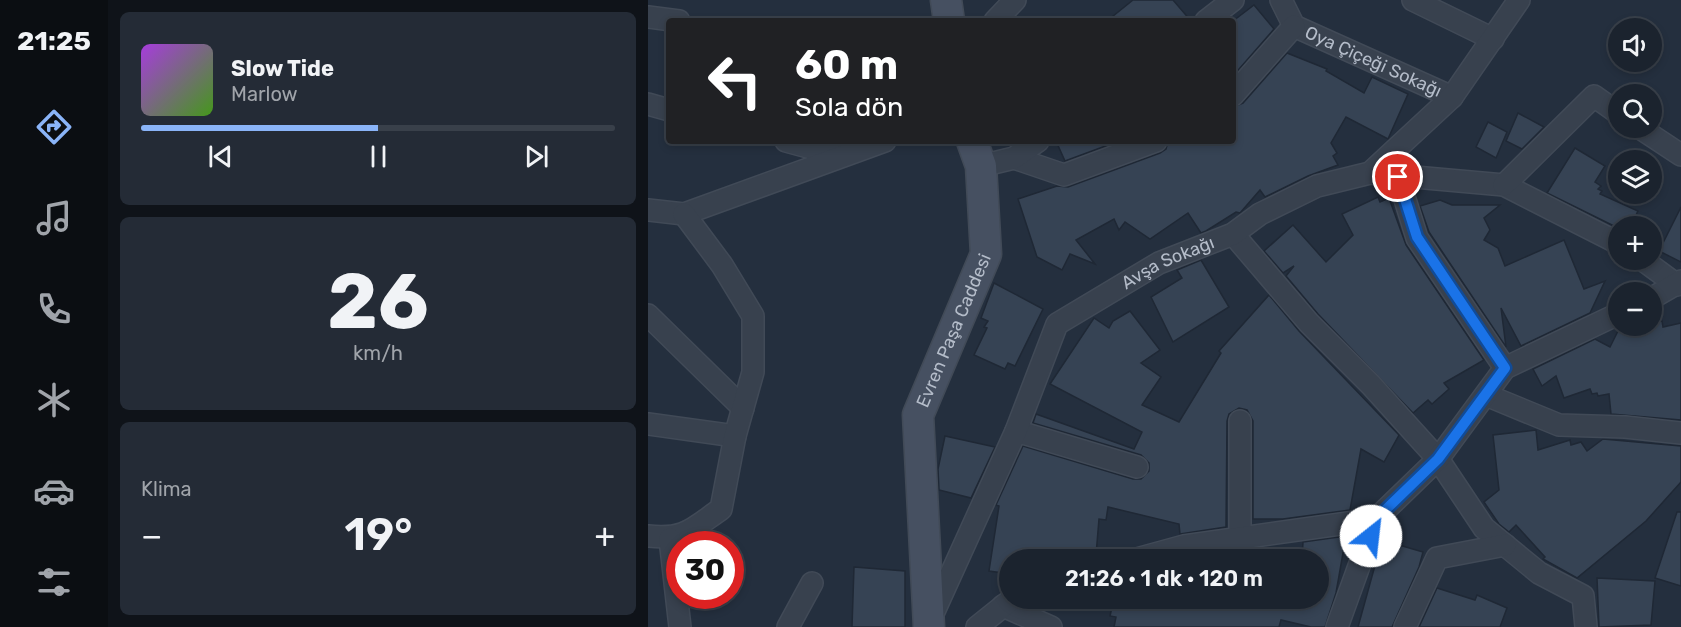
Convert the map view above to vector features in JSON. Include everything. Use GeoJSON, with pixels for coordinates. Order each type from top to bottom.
{"type":"FeatureCollection","features":[{"type":"Feature","properties":{"kind":"main road"},"geometry":{"type":"LineString","coordinates":[[946,0],[949,18]]}},
{"type":"Feature","properties":{"kind":"main road","name":"Evren Paşa Caddesi"},"geometry":{"type":"LineString","coordinates":[[929,626],[918,415],[986,254],[977,154]]}},
{"type":"Feature","properties":{"kind":"street"},"geometry":{"type":"LineString","coordinates":[[997,18],[1015,0]]}},
{"type":"Feature","properties":{"kind":"street","name":"Oya Çiçeği Sokağı"},"geometry":{"type":"LineString","coordinates":[[1281,0],[1294,26],[1452,98]]}},
{"type":"Feature","properties":{"kind":"street"},"geometry":{"type":"LineString","coordinates":[[1413,0],[1493,39]]}},
{"type":"Feature","properties":{"kind":"street","name":"Avşa Sokağı"},"geometry":{"type":"LineString","coordinates":[[929,626],[1016,431],[1057,324],[1159,263],[1233,234],[1260,214],[1317,186],[1370,173],[1452,98],[1519,0]]}},
{"type":"Feature","properties":{"kind":"street"},"geometry":{"type":"LineString","coordinates":[[1209,18],[1227,2]]}},
{"type":"Feature","properties":{"kind":"street"},"geometry":{"type":"LineString","coordinates":[[648,17],[666,19]]}},
{"type":"Feature","properties":{"kind":"street","name":"Oya Çiçeği Sokağı"},"geometry":{"type":"LineString","coordinates":[[1236,92],[1294,26]]}},
{"type":"Feature","properties":{"kind":"street"},"geometry":{"type":"LineString","coordinates":[[1504,185],[1594,96],[1608,106]]}},
{"type":"Feature","properties":{"kind":"street"},"geometry":{"type":"LineString","coordinates":[[648,104],[666,109]]}},
{"type":"Feature","properties":{"kind":"street"},"geometry":{"type":"LineString","coordinates":[[1655,138],[1681,155]]}},
{"type":"Feature","properties":{"kind":"street"},"geometry":{"type":"LineString","coordinates":[[797,144],[842,156]]}},
{"type":"Feature","properties":{"kind":"street"},"geometry":{"type":"LineString","coordinates":[[648,210],[684,214],[876,144]]}},
{"type":"Feature","properties":{"kind":"street"},"geometry":{"type":"LineString","coordinates":[[1014,158],[1034,144]]}},
{"type":"Feature","properties":{"kind":"street"},"geometry":{"type":"LineString","coordinates":[[977,154],[1014,158],[1064,175],[1148,144]]}},
{"type":"Feature","properties":{"kind":"street"},"geometry":{"type":"LineString","coordinates":[[1370,173],[1504,185],[1608,238]]}},
{"type":"Feature","properties":{"kind":"street"},"geometry":{"type":"LineString","coordinates":[[1398,177],[1417,237],[1505,368]]}},
{"type":"Feature","properties":{"kind":"street"},"geometry":{"type":"LineString","coordinates":[[684,214],[722,265],[753,316],[753,372],[735,436],[721,509],[690,531]]}},
{"type":"Feature","properties":{"kind":"street"},"geometry":{"type":"LineString","coordinates":[[1233,234],[1309,323],[1371,385],[1438,459],[1484,528],[1539,573],[1583,596],[1586,627]]}},
{"type":"Feature","properties":{"kind":"street"},"geometry":{"type":"LineString","coordinates":[[1659,270],[1679,283],[1662,292]]}},
{"type":"Feature","properties":{"kind":"street"},"geometry":{"type":"LineString","coordinates":[[648,315],[743,408]]}},
{"type":"Feature","properties":{"kind":"street"},"geometry":{"type":"LineString","coordinates":[[1337,627],[1376,519],[1438,459],[1505,368],[1608,319]]}},
{"type":"Feature","properties":{"kind":"street"},"geometry":{"type":"LineString","coordinates":[[1486,395],[1559,425],[1625,427],[1681,433]]}},
{"type":"Feature","properties":{"kind":"street"},"geometry":{"type":"LineString","coordinates":[[1240,421],[1240,538]]}},
{"type":"Feature","properties":{"kind":"street"},"geometry":{"type":"LineString","coordinates":[[648,424],[735,436]]}},
{"type":"Feature","properties":{"kind":"street"},"geometry":{"type":"LineString","coordinates":[[1016,431],[1137,467]]}},
{"type":"Feature","properties":{"kind":"street"},"geometry":{"type":"LineString","coordinates":[[1173,549],[1376,519]]}},
{"type":"Feature","properties":{"kind":"street"},"geometry":{"type":"LineString","coordinates":[[648,536],[666,538]]}},
{"type":"Feature","properties":{"kind":"street"},"geometry":{"type":"LineString","coordinates":[[1405,627],[1437,558],[1505,545]]}},
{"type":"Feature","properties":{"kind":"street"},"geometry":{"type":"LineString","coordinates":[[788,627],[812,583]]}},
{"type":"Feature","properties":{"kind":"street"},"geometry":{"type":"LineString","coordinates":[[678,609],[680,627]]}},
{"type":"Feature","properties":{"kind":"street"},"geometry":{"type":"LineString","coordinates":[[977,627],[999,609]]}},
{"type":"Feature","properties":{"kind":"street"},"geometry":{"type":"LineString","coordinates":[[1019,609],[1051,627]]}},
{"type":"Feature","properties":{"kind":"building"},"geometry":{"type":"Polygon","coordinates":[[[1133,0],[1173,0],[1188,18],[1111,18],[1133,0]]]}},
{"type":"Feature","properties":{"kind":"building"},"geometry":{"type":"Polygon","coordinates":[[[1254,5],[1274,29],[1236,73],[1236,19],[1254,5]]]}},
{"type":"Feature","properties":{"kind":"building"},"geometry":{"type":"Polygon","coordinates":[[[1287,53],[1327,69],[1326,71],[1364,93],[1372,77],[1408,94],[1388,139],[1346,117],[1331,143],[1337,153],[1333,156],[1338,165],[1308,176],[1265,197],[1260,190],[1240,213],[1236,212],[1206,231],[1201,233],[1188,213],[1150,239],[1125,222],[1119,230],[1114,219],[1076,240],[1095,264],[1070,254],[1062,270],[1037,257],[1018,199],[1057,186],[1068,187],[1160,153],[1166,149],[1167,144],[1236,144],[1236,106],[1243,103],[1287,53]]]}},
{"type":"Feature","properties":{"kind":"building"},"geometry":{"type":"Polygon","coordinates":[[[1518,113],[1544,127],[1522,149],[1506,141],[1518,113]]]}},
{"type":"Feature","properties":{"kind":"building"},"geometry":{"type":"Polygon","coordinates":[[[1488,122],[1507,132],[1496,158],[1476,147],[1488,122]]]}},
{"type":"Feature","properties":{"kind":"building"},"geometry":{"type":"Polygon","coordinates":[[[1057,144],[1111,144],[1065,161],[1057,144]]]}},
{"type":"Feature","properties":{"kind":"building"},"geometry":{"type":"Polygon","coordinates":[[[1575,148],[1605,166],[1595,182],[1601,186],[1598,189],[1602,191],[1600,194],[1608,198],[1608,204],[1622,204],[1638,211],[1635,216],[1608,216],[1608,223],[1547,193],[1575,148]]]}},
{"type":"Feature","properties":{"kind":"building"},"geometry":{"type":"Polygon","coordinates":[[[1378,197],[1380,202],[1389,198],[1406,245],[1484,360],[1444,383],[1449,389],[1432,404],[1428,400],[1413,413],[1318,314],[1286,276],[1294,266],[1283,273],[1264,251],[1293,225],[1326,262],[1353,235],[1342,214],[1378,197]]]}},
{"type":"Feature","properties":{"kind":"building"},"geometry":{"type":"Polygon","coordinates":[[[1440,200],[1452,205],[1500,205],[1484,218],[1490,230],[1484,240],[1498,248],[1505,266],[1564,240],[1584,289],[1605,281],[1590,313],[1521,346],[1501,308],[1506,347],[1429,232],[1420,206],[1440,200]]]}},
{"type":"Feature","properties":{"kind":"building"},"geometry":{"type":"Polygon","coordinates":[[[1681,207],[1681,262],[1662,252],[1662,245],[1681,207]]]}},
{"type":"Feature","properties":{"kind":"building"},"geometry":{"type":"Polygon","coordinates":[[[1201,260],[1229,307],[1173,342],[1151,297],[1182,278],[1177,270],[1201,260]]]}},
{"type":"Feature","properties":{"kind":"building"},"geometry":{"type":"Polygon","coordinates":[[[994,283],[1043,309],[1015,366],[1008,363],[1005,369],[974,355],[987,328],[984,327],[988,321],[981,318],[994,283]]]}},
{"type":"Feature","properties":{"kind":"building"},"geometry":{"type":"Polygon","coordinates":[[[1269,295],[1299,331],[1399,435],[1384,462],[1361,449],[1350,510],[1283,519],[1253,519],[1253,421],[1247,410],[1239,408],[1229,414],[1227,421],[1226,527],[1180,534],[1179,524],[1108,507],[1106,520],[1099,519],[1096,549],[999,549],[999,572],[989,571],[999,506],[996,505],[1023,446],[1133,479],[1141,479],[1149,471],[1149,463],[1141,455],[1033,423],[1036,414],[1134,449],[1142,432],[1050,384],[1094,318],[1109,328],[1113,321],[1130,311],[1160,350],[1141,363],[1161,377],[1142,405],[1179,422],[1221,353],[1219,351],[1269,295]]]}},
{"type":"Feature","properties":{"kind":"building"},"geometry":{"type":"Polygon","coordinates":[[[1662,321],[1663,327],[1681,323],[1681,420],[1611,414],[1609,394],[1598,396],[1597,393],[1592,394],[1590,389],[1564,398],[1556,376],[1542,386],[1533,369],[1595,339],[1610,347],[1616,336],[1662,336],[1662,321]]]}},
{"type":"Feature","properties":{"kind":"building"},"geometry":{"type":"Polygon","coordinates":[[[1536,430],[1538,450],[1570,440],[1571,445],[1581,442],[1587,451],[1603,439],[1681,446],[1681,482],[1646,521],[1577,578],[1543,559],[1545,557],[1516,525],[1509,532],[1499,524],[1484,502],[1499,490],[1493,435],[1536,430]]]}},
{"type":"Feature","properties":{"kind":"building"},"geometry":{"type":"Polygon","coordinates":[[[945,436],[995,447],[971,498],[939,490],[938,469],[945,436]]]}},
{"type":"Feature","properties":{"kind":"building"},"geometry":{"type":"Polygon","coordinates":[[[1677,512],[1681,512],[1681,586],[1655,578],[1677,512]]]}},
{"type":"Feature","properties":{"kind":"building"},"geometry":{"type":"Polygon","coordinates":[[[1346,536],[1336,593],[1325,627],[1311,627],[1281,620],[1279,627],[1114,627],[1116,617],[1110,616],[1112,609],[1329,609],[1329,549],[1303,549],[1303,542],[1346,536]]]}},
{"type":"Feature","properties":{"kind":"building"},"geometry":{"type":"Polygon","coordinates":[[[1382,540],[1423,552],[1419,567],[1392,627],[1358,627],[1382,540]]]}},
{"type":"Feature","properties":{"kind":"building"},"geometry":{"type":"Polygon","coordinates":[[[854,567],[905,571],[905,627],[852,627],[854,567]]]}},
{"type":"Feature","properties":{"kind":"building"},"geometry":{"type":"Polygon","coordinates":[[[1597,578],[1655,581],[1651,625],[1599,627],[1597,578]]]}},
{"type":"Feature","properties":{"kind":"building"},"geometry":{"type":"Polygon","coordinates":[[[1437,588],[1475,600],[1477,595],[1507,608],[1500,627],[1419,627],[1437,588]]]}},
{"type":"Feature","properties":{"kind":"route"},"geometry":{"type":"LineString","coordinates":[[1371,536],[1376,519],[1438,459],[1505,368],[1417,237],[1398,177]]}}]}
